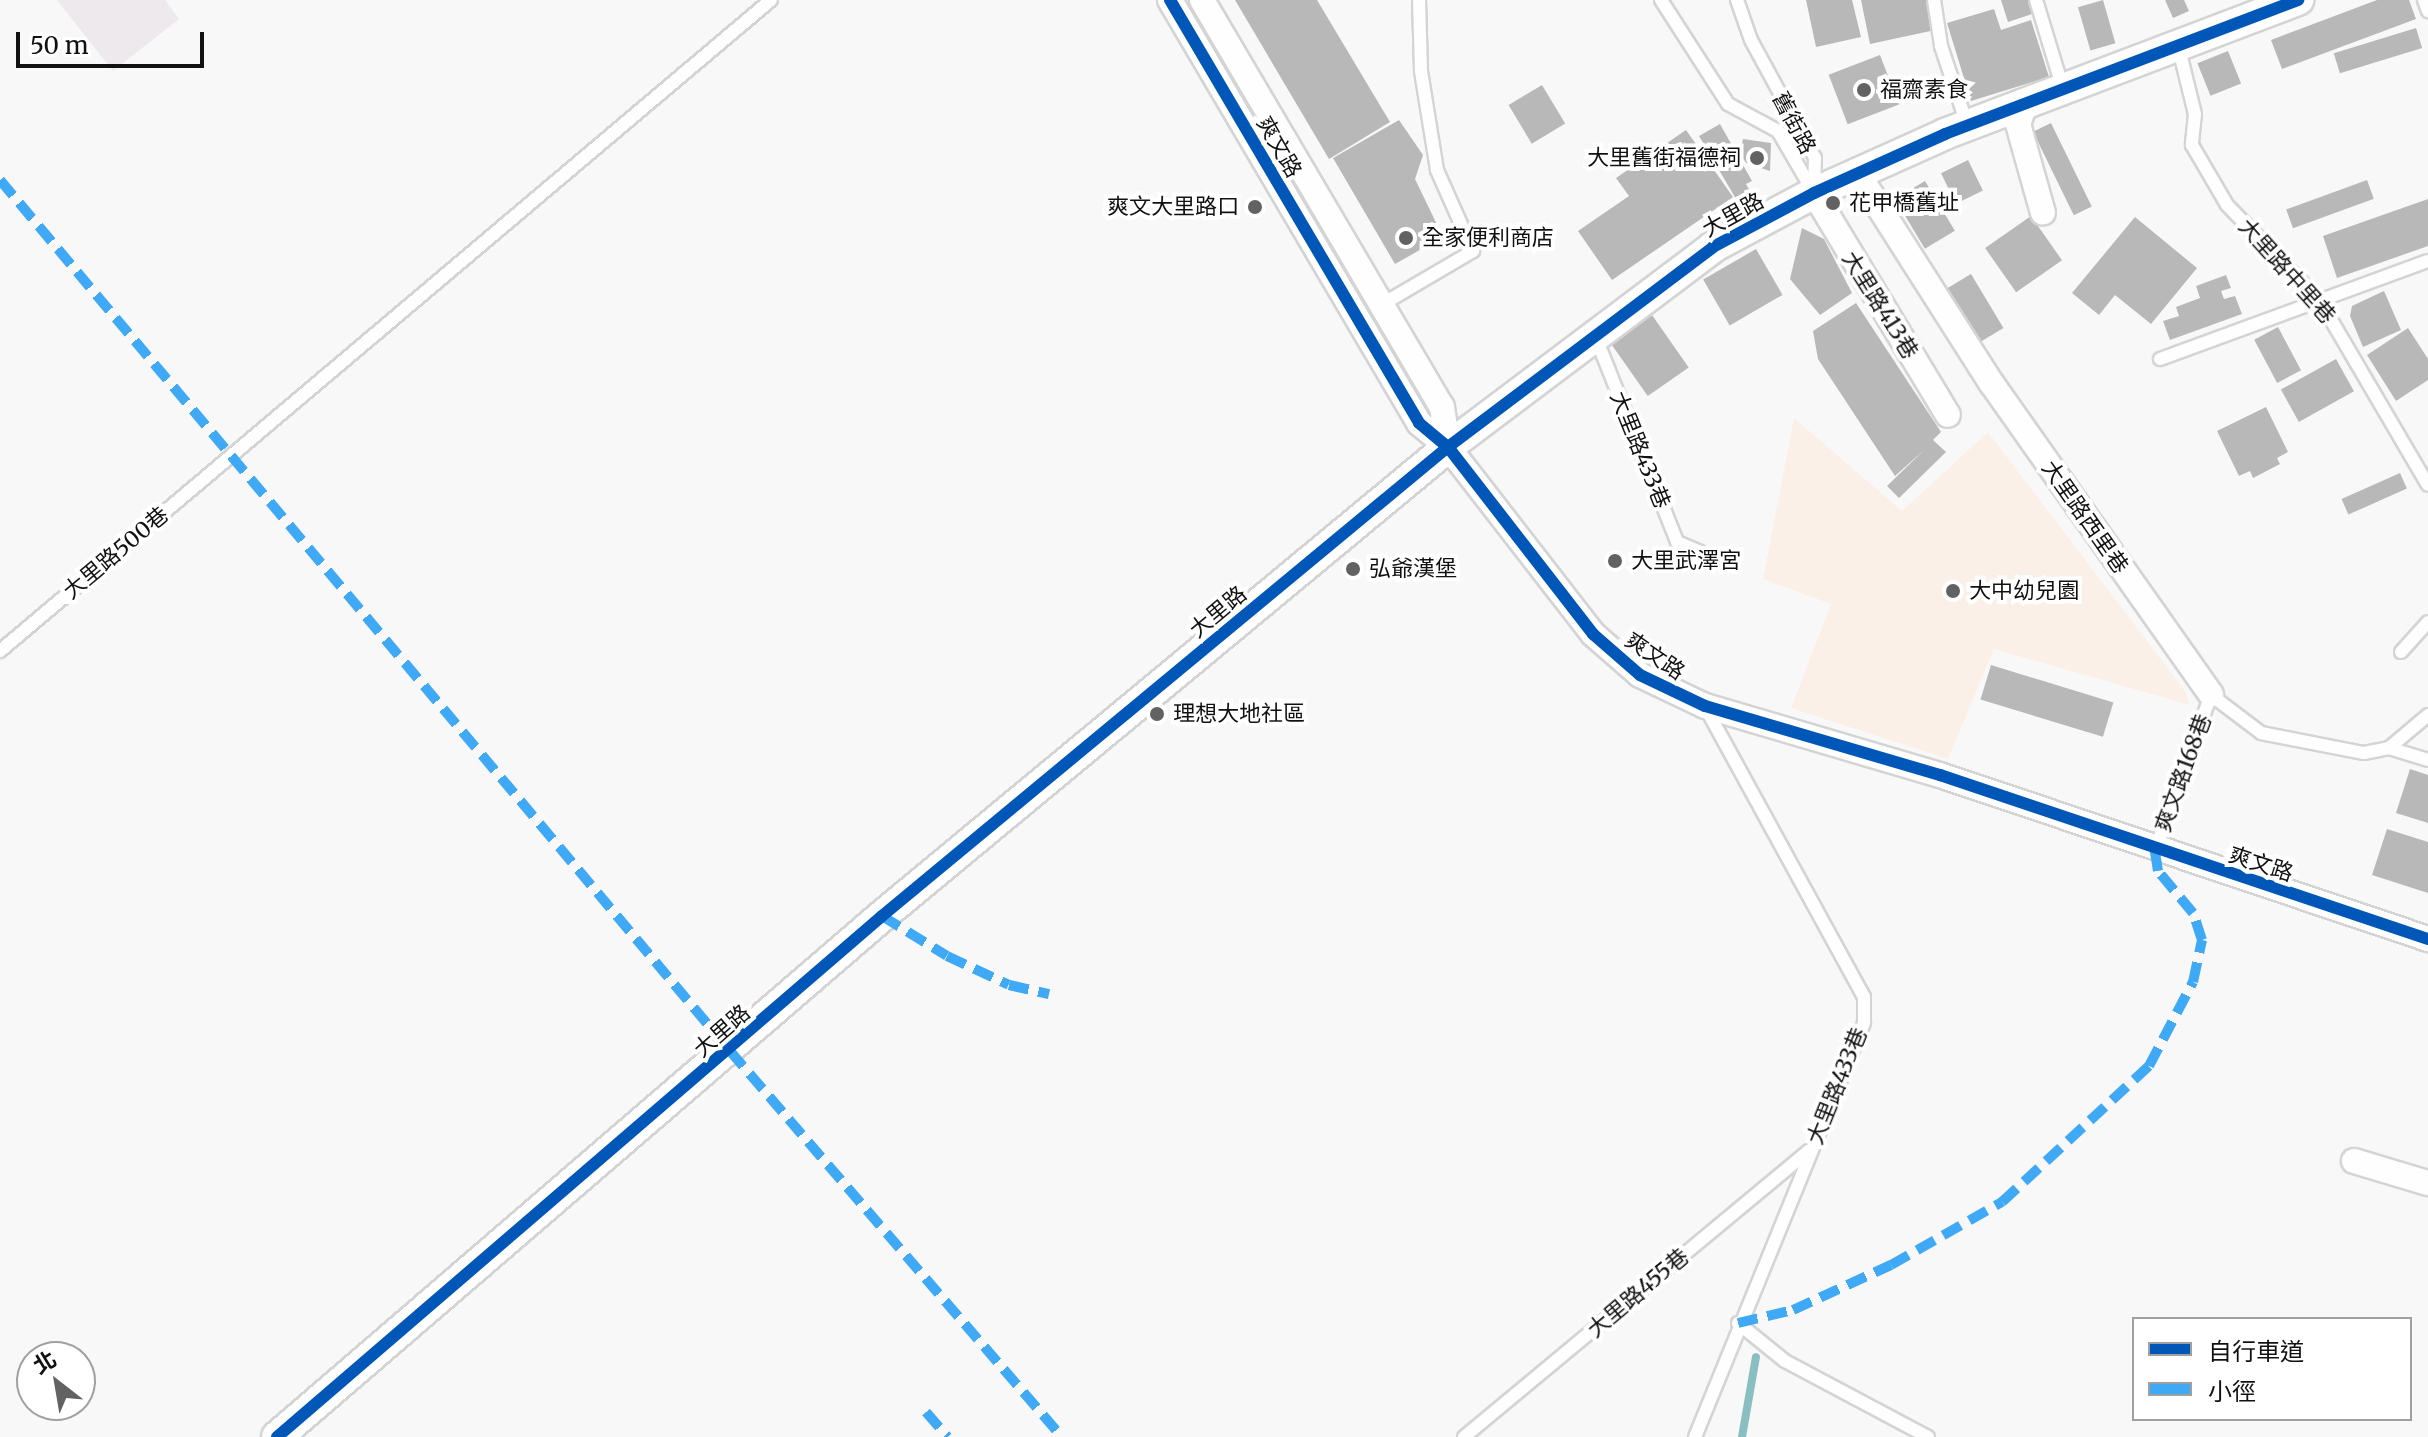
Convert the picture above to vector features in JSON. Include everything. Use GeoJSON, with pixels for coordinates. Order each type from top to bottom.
{"type":"FeatureCollection","features":[{"type":"Feature","properties":{"kind":"street","name":"爽文路"},"geometry":{"type":"LineString","coordinates":[[1170,0],[1419,423],[1448,447],[1593,634],[1640,675],[1705,706],[1940,775],[2155,851],[2428,939]]}},
{"type":"Feature","properties":{"kind":"street","name":"爽文路"},"geometry":{"type":"LineString","coordinates":[[1202,0],[1442,407],[1448,447]]}},
{"type":"Feature","properties":{"kind":"street","name":"大里路"},"geometry":{"type":"LineString","coordinates":[[277,1437],[882,916],[1448,447],[1713,247],[1814,193],[1967,126],[2179,49],[2244,10],[2298,0]]}},
{"type":"Feature","properties":{"kind":"street"},"geometry":{"type":"LineString","coordinates":[[2025,105],[2018,124],[2043,213]]}},
{"type":"Feature","properties":{"kind":"street","name":"大里路西里巷"},"geometry":{"type":"LineString","coordinates":[[1858,174],[1992,384],[2211,695]]}},
{"type":"Feature","properties":{"kind":"street","name":"大里路413巷"},"geometry":{"type":"LineString","coordinates":[[1814,193],[1948,415]]}},
{"type":"Feature","properties":{"kind":"street"},"geometry":{"type":"LineString","coordinates":[[2354,1161],[2428,1183]]}},
{"type":"Feature","properties":{"kind":"lane","name":"大里路500巷"},"geometry":{"type":"LineString","coordinates":[[0,651],[771,0]]}},
{"type":"Feature","properties":{"kind":"lane"},"geometry":{"type":"LineString","coordinates":[[1381,305],[1473,251],[1437,170],[1421,71],[1419,0]]}},
{"type":"Feature","properties":{"kind":"lane","name":"舊街路"},"geometry":{"type":"LineString","coordinates":[[1661,0],[1728,104],[1778,131],[1814,193]]}},
{"type":"Feature","properties":{"kind":"lane","name":"舊街路"},"geometry":{"type":"LineString","coordinates":[[1737,0],[1751,40],[1815,158],[1814,193]]}},
{"type":"Feature","properties":{"kind":"lane"},"geometry":{"type":"LineString","coordinates":[[1934,0],[1941,46],[1967,126]]}},
{"type":"Feature","properties":{"kind":"lane"},"geometry":{"type":"LineString","coordinates":[[2036,0],[2064,90]]}},
{"type":"Feature","properties":{"kind":"lane"},"geometry":{"type":"LineString","coordinates":[[2424,0],[2428,11]]}},
{"type":"Feature","properties":{"kind":"lane","name":"大里路中里巷"},"geometry":{"type":"LineString","coordinates":[[2179,49],[2195,114],[2192,145],[2227,205],[2320,301],[2428,485]]}},
{"type":"Feature","properties":{"kind":"lane"},"geometry":{"type":"LineString","coordinates":[[2160,359],[2428,261]]}},
{"type":"Feature","properties":{"kind":"lane","name":"大里路433巷"},"geometry":{"type":"LineString","coordinates":[[1595,335],[1677,542],[1700,552]]}},
{"type":"Feature","properties":{"kind":"lane"},"geometry":{"type":"LineString","coordinates":[[2401,652],[2428,622]]}},
{"type":"Feature","properties":{"kind":"lane","name":"大里路西里巷"},"geometry":{"type":"LineString","coordinates":[[2211,695],[2261,733],[2364,753],[2389,748]]}},
{"type":"Feature","properties":{"kind":"lane","name":"爽文路168巷"},"geometry":{"type":"LineString","coordinates":[[2155,851],[2211,695]]}},
{"type":"Feature","properties":{"kind":"lane","name":"大里路433巷"},"geometry":{"type":"LineString","coordinates":[[1695,1437],[1738,1323],[1864,1022],[1864,997],[1705,706]]}},
{"type":"Feature","properties":{"kind":"lane"},"geometry":{"type":"LineString","coordinates":[[2389,748],[2428,715]]}},
{"type":"Feature","properties":{"kind":"lane"},"geometry":{"type":"LineString","coordinates":[[2389,748],[2428,760]]}},
{"type":"Feature","properties":{"kind":"lane","name":"大里路455巷"},"geometry":{"type":"LineString","coordinates":[[1464,1437],[1812,1149]]}},
{"type":"Feature","properties":{"kind":"lane"},"geometry":{"type":"LineString","coordinates":[[1738,1323],[1785,1361],[1928,1437]]}},
{"type":"Feature","properties":{"kind":"shaded area"},"geometry":{"type":"Polygon","coordinates":[[[57,0],[165,0],[179,19],[113,71],[57,0]]]}},
{"type":"Feature","properties":{"kind":"shaded area","name":"大中幼兒園"},"geometry":{"type":"Polygon","coordinates":[[[1794,418],[1902,511],[1988,432],[2185,691],[2190,705],[1994,649],[1948,759],[1791,708],[1831,604],[1763,579],[1794,418]]]}},
{"type":"Feature","properties":{"kind":"building"},"geometry":{"type":"Polygon","coordinates":[[[1235,0],[1317,0],[1390,122],[1329,159],[1235,0]]]}},
{"type":"Feature","properties":{"kind":"building"},"geometry":{"type":"Polygon","coordinates":[[[1806,0],[1852,0],[1861,37],[1816,47],[1806,0]]]}},
{"type":"Feature","properties":{"kind":"building"},"geometry":{"type":"Polygon","coordinates":[[[1861,0],[1929,0],[1935,30],[1870,44],[1861,0]]]}},
{"type":"Feature","properties":{"kind":"building"},"geometry":{"type":"Polygon","coordinates":[[[2001,0],[2028,0],[2032,14],[2008,22],[2001,0]]]}},
{"type":"Feature","properties":{"kind":"building"},"geometry":{"type":"Polygon","coordinates":[[[2103,0],[2115,43],[2090,50],[2078,7],[2103,0]]]}},
{"type":"Feature","properties":{"kind":"building"},"geometry":{"type":"Polygon","coordinates":[[[2165,0],[2184,0],[2189,11],[2173,18],[2165,0]]]}},
{"type":"Feature","properties":{"kind":"building"},"geometry":{"type":"Polygon","coordinates":[[[2377,0],[2409,0],[2416,19],[2282,69],[2271,40],[2377,0]]]}},
{"type":"Feature","properties":{"kind":"building"},"geometry":{"type":"Polygon","coordinates":[[[1994,9],[2001,30],[2031,20],[2049,77],[1971,101],[1947,23],[1994,9]]]}},
{"type":"Feature","properties":{"kind":"building"},"geometry":{"type":"Polygon","coordinates":[[[2416,28],[2422,48],[2340,73],[2334,53],[2416,28]]]}},
{"type":"Feature","properties":{"kind":"building"},"geometry":{"type":"Polygon","coordinates":[[[2228,51],[2241,83],[2211,96],[2197,63],[2228,51]]]}},
{"type":"Feature","properties":{"kind":"building","name":"福齋素食"},"geometry":{"type":"Polygon","coordinates":[[[1880,55],[1899,104],[1848,124],[1829,75],[1880,55]]]}},
{"type":"Feature","properties":{"kind":"building"},"geometry":{"type":"Polygon","coordinates":[[[1542,85],[1565,124],[1532,144],[1509,105],[1542,85]]]}},
{"type":"Feature","properties":{"kind":"building"},"geometry":{"type":"Polygon","coordinates":[[[1399,120],[1423,155],[1415,179],[1443,237],[1395,264],[1333,158],[1399,120]]]}},
{"type":"Feature","properties":{"kind":"building"},"geometry":{"type":"Polygon","coordinates":[[[2051,123],[2092,207],[2074,215],[2033,132],[2051,123]]]}},
{"type":"Feature","properties":{"kind":"building"},"geometry":{"type":"Polygon","coordinates":[[[1720,124],[1752,181],[1746,184],[1753,196],[1739,204],[1699,136],[1720,124]]]}},
{"type":"Feature","properties":{"kind":"building"},"geometry":{"type":"Polygon","coordinates":[[[1686,130],[1733,197],[1612,280],[1578,231],[1629,196],[1616,178],[1686,130]]]}},
{"type":"Feature","properties":{"kind":"building","name":"大里舊街福德祠"},"geometry":{"type":"Polygon","coordinates":[[[1743,139],[1771,143],[1770,171],[1746,163],[1740,153],[1743,139]]]}},
{"type":"Feature","properties":{"kind":"building"},"geometry":{"type":"Polygon","coordinates":[[[1968,160],[1983,191],[1956,204],[1941,173],[1968,160]]]}},
{"type":"Feature","properties":{"kind":"building"},"geometry":{"type":"Polygon","coordinates":[[[2367,180],[2374,199],[2293,228],[2286,209],[2367,180]]]}},
{"type":"Feature","properties":{"kind":"building"},"geometry":{"type":"Polygon","coordinates":[[[1925,181],[1955,231],[1925,249],[1895,199],[1925,181]]]}},
{"type":"Feature","properties":{"kind":"building"},"geometry":{"type":"Polygon","coordinates":[[[2428,199],[2428,246],[2337,278],[2323,236],[2428,199]]]}},
{"type":"Feature","properties":{"kind":"building"},"geometry":{"type":"Polygon","coordinates":[[[2031,216],[2062,260],[2016,292],[1985,248],[2031,216]]]}},
{"type":"Feature","properties":{"kind":"building"},"geometry":{"type":"Polygon","coordinates":[[[2135,217],[2197,268],[2151,324],[2115,295],[2099,315],[2072,293],[2135,217]]]}},
{"type":"Feature","properties":{"kind":"building"},"geometry":{"type":"Polygon","coordinates":[[[1802,228],[1824,239],[1852,293],[1820,315],[1790,279],[1802,228]]]}},
{"type":"Feature","properties":{"kind":"building"},"geometry":{"type":"Polygon","coordinates":[[[1756,249],[1782,295],[1730,325],[1703,280],[1756,249]]]}},
{"type":"Feature","properties":{"kind":"building"},"geometry":{"type":"Polygon","coordinates":[[[1971,274],[2003,328],[1979,343],[1946,289],[1971,274]]]}},
{"type":"Feature","properties":{"kind":"building"},"geometry":{"type":"Polygon","coordinates":[[[2226,275],[2231,288],[2221,291],[2224,299],[2235,296],[2242,314],[2170,340],[2163,321],[2179,316],[2176,307],[2200,298],[2196,286],[2226,275]]]}},
{"type":"Feature","properties":{"kind":"building"},"geometry":{"type":"Polygon","coordinates":[[[2384,291],[2401,330],[2363,347],[2350,316],[2352,306],[2384,291]]]}},
{"type":"Feature","properties":{"kind":"building"},"geometry":{"type":"Polygon","coordinates":[[[1856,303],[1941,432],[1933,440],[1946,452],[1899,498],[1887,486],[1924,450],[1895,476],[1818,359],[1813,331],[1856,303]]]}},
{"type":"Feature","properties":{"kind":"building"},"geometry":{"type":"Polygon","coordinates":[[[1652,315],[1689,367],[1648,396],[1611,344],[1652,315]]]}},
{"type":"Feature","properties":{"kind":"building"},"geometry":{"type":"Polygon","coordinates":[[[2278,327],[2301,370],[2277,383],[2254,340],[2278,327]]]}},
{"type":"Feature","properties":{"kind":"building"},"geometry":{"type":"Polygon","coordinates":[[[2408,328],[2428,359],[2428,380],[2396,401],[2367,355],[2408,328]]]}},
{"type":"Feature","properties":{"kind":"building"},"geometry":{"type":"Polygon","coordinates":[[[2336,359],[2354,391],[2299,422],[2281,390],[2336,359]]]}},
{"type":"Feature","properties":{"kind":"building"},"geometry":{"type":"Polygon","coordinates":[[[2266,407],[2288,452],[2277,458],[2280,464],[2253,478],[2250,471],[2239,476],[2217,431],[2266,407]]]}},
{"type":"Feature","properties":{"kind":"building"},"geometry":{"type":"Polygon","coordinates":[[[2400,473],[2407,489],[2348,515],[2342,499],[2400,473]]]}},
{"type":"Feature","properties":{"kind":"building"},"geometry":{"type":"Polygon","coordinates":[[[1991,665],[2113,702],[2103,737],[1980,699],[1991,665]]]}},
{"type":"Feature","properties":{"kind":"building"},"geometry":{"type":"Polygon","coordinates":[[[2410,769],[2428,775],[2428,823],[2396,813],[2410,769]]]}},
{"type":"Feature","properties":{"kind":"building"},"geometry":{"type":"Polygon","coordinates":[[[2387,829],[2428,842],[2428,893],[2372,875],[2387,829]]]}},
{"type":"Feature","properties":{"kind":"waterway"},"geometry":{"type":"LineString","coordinates":[[1742,1437],[1756,1357]]}},
{"type":"Feature","properties":{"kind":"marked path"},"geometry":{"type":"LineString","coordinates":[[0,180],[730,1051],[1062,1437]]}},
{"type":"Feature","properties":{"kind":"marked path"},"geometry":{"type":"LineString","coordinates":[[1738,1323],[1793,1310],[1891,1265],[2002,1202],[2149,1066],[2193,982],[2202,940],[2193,913],[2158,871],[2155,851]]}},
{"type":"Feature","properties":{"kind":"marked path"},"geometry":{"type":"LineString","coordinates":[[882,916],[947,956],[1009,985],[1049,994]]}},
{"type":"Feature","properties":{"kind":"marked path"},"geometry":{"type":"LineString","coordinates":[[926,1412],[948,1437]]}},
{"type":"Feature","properties":{"kind":"cycle path"},"geometry":{"type":"LineString","coordinates":[[1170,0],[1419,423],[1448,447],[1593,634],[1640,675],[1705,706],[1940,775],[2428,939]]}},
{"type":"Feature","properties":{"kind":"cycle path"},"geometry":{"type":"LineString","coordinates":[[277,1437],[882,916],[1448,447],[1713,247],[1814,193],[1945,134],[2298,0]]}},
{"type":"Feature","properties":{"kind":"place","name":"福齋素食"},"geometry":{"type":"Point","coordinates":[1864,90]}},
{"type":"Feature","properties":{"kind":"place","name":"大里舊街福德祠"},"geometry":{"type":"Point","coordinates":[1757,158]}},
{"type":"Feature","properties":{"kind":"place","name":"花甲橋舊址"},"geometry":{"type":"Point","coordinates":[1833,203]}},
{"type":"Feature","properties":{"kind":"place","name":"爽文大里路口"},"geometry":{"type":"Point","coordinates":[1255,207]}},
{"type":"Feature","properties":{"kind":"place","name":"全家便利商店"},"geometry":{"type":"Point","coordinates":[1406,238]}},
{"type":"Feature","properties":{"kind":"place","name":"大里武澤宮"},"geometry":{"type":"Point","coordinates":[1615,561]}},
{"type":"Feature","properties":{"kind":"place","name":"弘爺漢堡"},"geometry":{"type":"Point","coordinates":[1353,569]}},
{"type":"Feature","properties":{"kind":"place","name":"大中幼兒園"},"geometry":{"type":"Point","coordinates":[1953,591]}},
{"type":"Feature","properties":{"kind":"place","name":"理想大地社區"},"geometry":{"type":"Point","coordinates":[1157,714]}}]}
